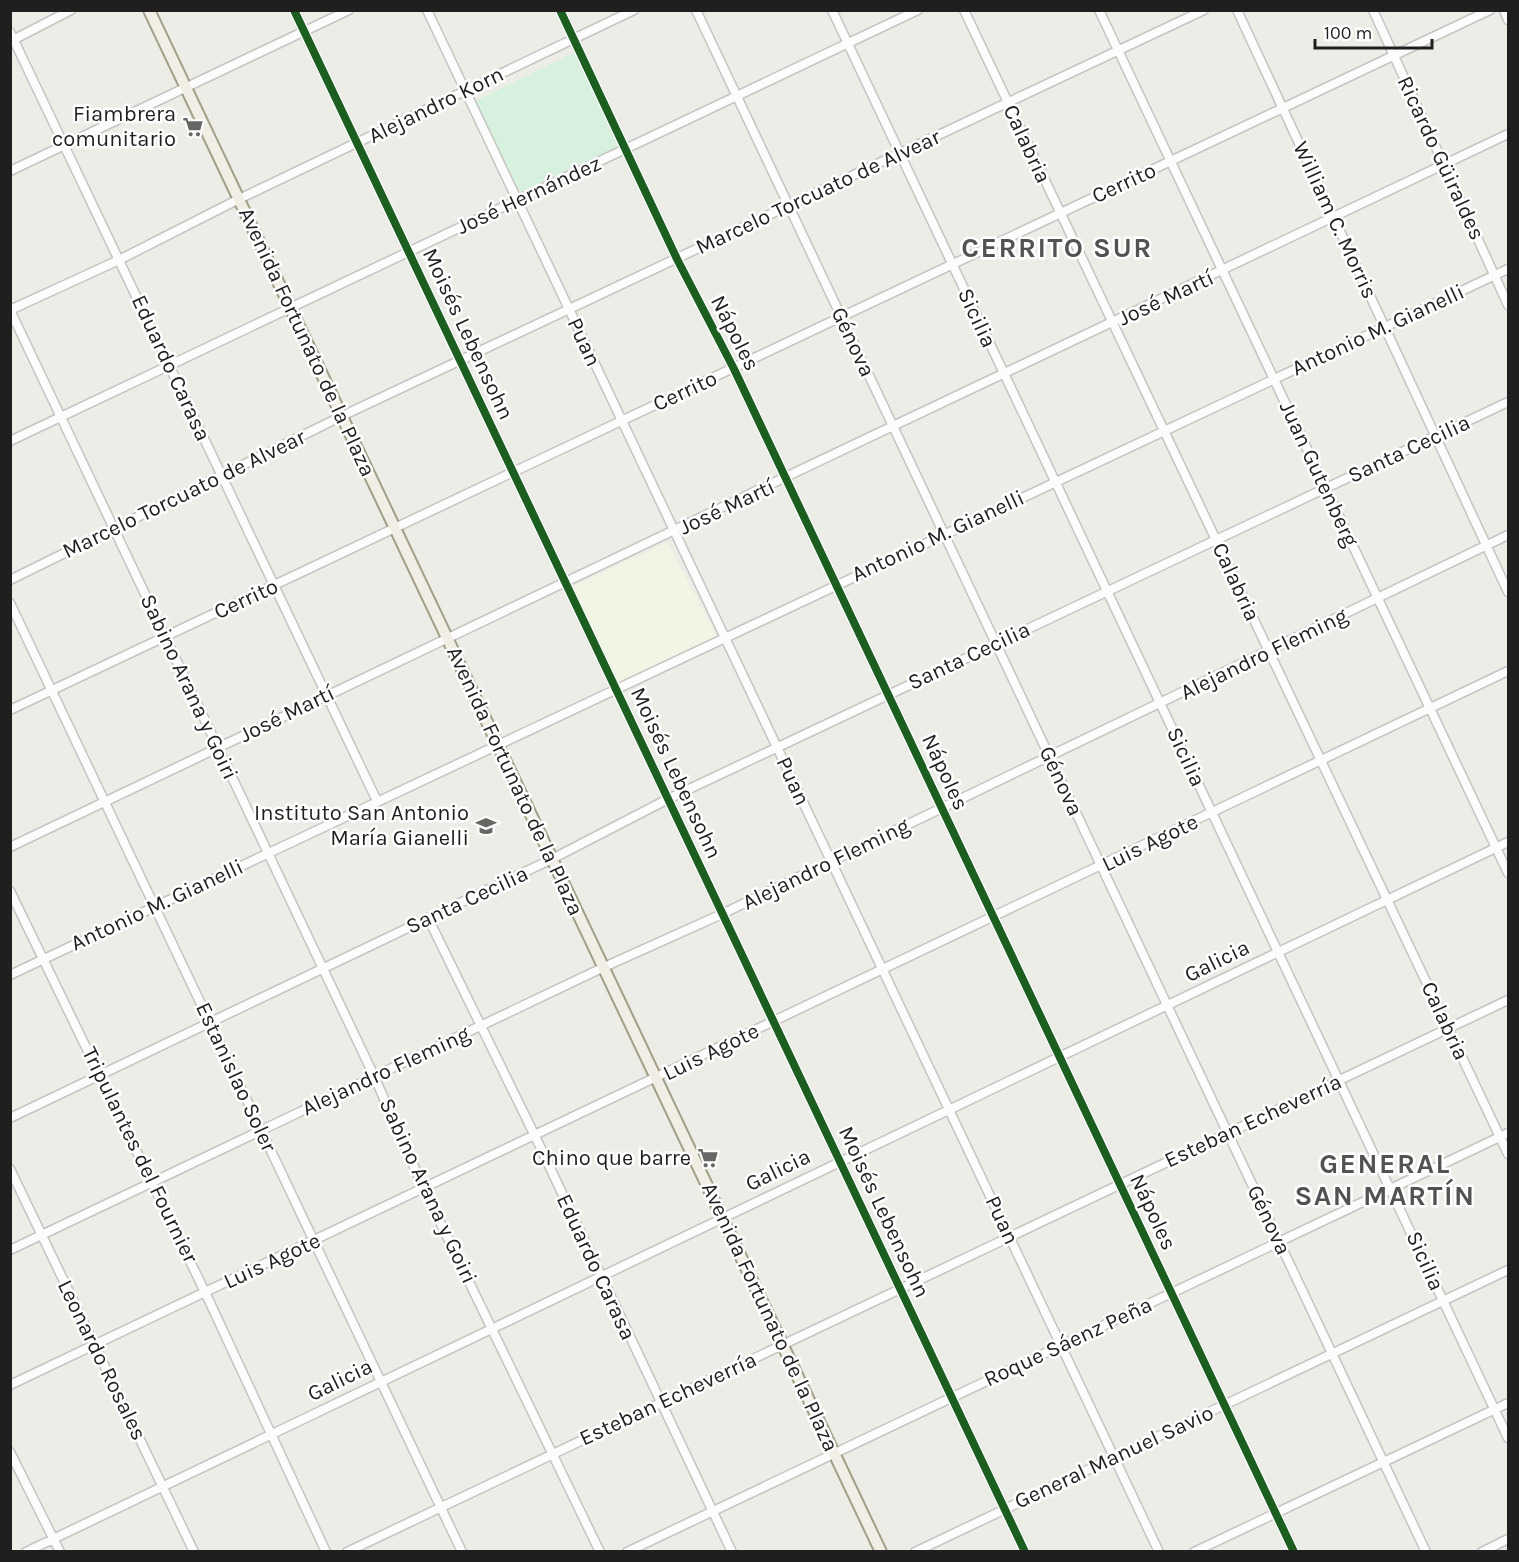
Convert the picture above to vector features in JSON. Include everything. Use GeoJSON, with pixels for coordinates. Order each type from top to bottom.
{"type":"FeatureCollection","features":[{"type":"Feature","properties":{"kind":"main road","name":"Avenida Fortunato de la Plaza"},"geometry":{"type":"LineString","coordinates":[[149,10],[602,968],[657,1078],[881,1551]]}},
{"type":"Feature","properties":{"kind":"street"},"geometry":{"type":"LineString","coordinates":[[12,37],[71,10]]}},
{"type":"Feature","properties":{"kind":"street","name":"Moisés Lebensohn"},"geometry":{"type":"LineString","coordinates":[[294,10],[1024,1551]]}},
{"type":"Feature","properties":{"kind":"street"},"geometry":{"type":"LineString","coordinates":[[10,171],[349,10]]}},
{"type":"Feature","properties":{"kind":"street","name":"Puan"},"geometry":{"type":"LineString","coordinates":[[427,10],[1159,1551]]}},
{"type":"Feature","properties":{"kind":"street","name":"Nápoles"},"geometry":{"type":"LineString","coordinates":[[560,10],[677,259],[734,369],[1294,1551]]}},
{"type":"Feature","properties":{"kind":"street","name":"Alejandro Korn"},"geometry":{"type":"LineString","coordinates":[[10,310],[120,260],[239,199],[634,10]]}},
{"type":"Feature","properties":{"kind":"street","name":"Génova"},"geometry":{"type":"LineString","coordinates":[[696,10],[1426,1551]]}},
{"type":"Feature","properties":{"kind":"street","name":"Sicilia"},"geometry":{"type":"LineString","coordinates":[[832,10],[1509,1438]]}},
{"type":"Feature","properties":{"kind":"street","name":"José Hernández"},"geometry":{"type":"LineString","coordinates":[[10,441],[918,10]]}},
{"type":"Feature","properties":{"kind":"street","name":"Calabria"},"geometry":{"type":"LineString","coordinates":[[964,10],[1387,900],[1449,1029],[1504,1135],[1509,1154]]}},
{"type":"Feature","properties":{"kind":"street","name":"Juan Gutenberg"},"geometry":{"type":"LineString","coordinates":[[1099,10],[1509,873]]}},
{"type":"Feature","properties":{"kind":"street","name":"Marcelo Torcuato de Alvear"},"geometry":{"type":"LineString","coordinates":[[10,580],[342,416],[1204,10]]}},
{"type":"Feature","properties":{"kind":"street","name":"William C. Morris"},"geometry":{"type":"LineString","coordinates":[[1237,10],[1509,592]]}},
{"type":"Feature","properties":{"kind":"street","name":"Ricardo Güiraldes"},"geometry":{"type":"LineString","coordinates":[[1373,10],[1509,305]]}},
{"type":"Feature","properties":{"kind":"street","name":"Cerrito"},"geometry":{"type":"LineString","coordinates":[[10,710],[1490,10]]}},
{"type":"Feature","properties":{"kind":"street"},"geometry":{"type":"LineString","coordinates":[[1504,10],[1509,20]]}},
{"type":"Feature","properties":{"kind":"street","name":"Eduardo Carasa"},"geometry":{"type":"LineString","coordinates":[[12,37],[377,801]]}},
{"type":"Feature","properties":{"kind":"street","name":"José Martí"},"geometry":{"type":"LineString","coordinates":[[10,848],[447,636],[674,532],[1509,134]]}},
{"type":"Feature","properties":{"kind":"street","name":"Antonio M. Gianelli"},"geometry":{"type":"LineString","coordinates":[[10,975],[1509,269]]}},
{"type":"Feature","properties":{"kind":"street","name":"Sabino Arana y Goiri"},"geometry":{"type":"LineString","coordinates":[[10,310],[374,1076],[424,1189],[600,1551]]}},
{"type":"Feature","properties":{"kind":"street","name":"Santa Cecilia"},"geometry":{"type":"LineString","coordinates":[[10,1118],[552,859],[668,799],[1509,402]]}},
{"type":"Feature","properties":{"kind":"street","name":"Alejandro Fleming"},"geometry":{"type":"LineString","coordinates":[[10,1250],[479,1026],[722,914],[1509,535]]}},
{"type":"Feature","properties":{"kind":"street","name":"Estanislao Soler"},"geometry":{"type":"LineString","coordinates":[[10,603],[462,1551]]}},
{"type":"Feature","properties":{"kind":"street","name":"Luis Agote"},"geometry":{"type":"LineString","coordinates":[[10,1385],[1509,671]]}},
{"type":"Feature","properties":{"kind":"street","name":"Galicia"},"geometry":{"type":"LineString","coordinates":[[26,1551],[1509,842]]}},
{"type":"Feature","properties":{"kind":"street","name":"Tripulantes del Fournier"},"geometry":{"type":"LineString","coordinates":[[10,891],[206,1292],[326,1551]]}},
{"type":"Feature","properties":{"kind":"street","name":"Eduardo Carasa"},"geometry":{"type":"LineString","coordinates":[[428,918],[479,1026],[535,1136],[732,1551]]}},
{"type":"Feature","properties":{"kind":"street","name":"Esteban Echeverría"},"geometry":{"type":"LineString","coordinates":[[347,1551],[1509,1000]]}},
{"type":"Feature","properties":{"kind":"street","name":"Roque Sáenz Peña"},"geometry":{"type":"LineString","coordinates":[[627,1551],[1504,1135]]}},
{"type":"Feature","properties":{"kind":"street","name":"Leonardo Rosales"},"geometry":{"type":"LineString","coordinates":[[10,1169],[194,1551]]}},
{"type":"Feature","properties":{"kind":"street","name":"General Manuel Savio"},"geometry":{"type":"LineString","coordinates":[[915,1551],[1509,1270]]}},
{"type":"Feature","properties":{"kind":"street"},"geometry":{"type":"LineString","coordinates":[[1194,1551],[1509,1403]]}},
{"type":"Feature","properties":{"kind":"street"},"geometry":{"type":"LineString","coordinates":[[10,1452],[60,1551]]}},
{"type":"Feature","properties":{"kind":"street"},"geometry":{"type":"LineString","coordinates":[[1482,1551],[1509,1539]]}},
{"type":"Feature","properties":{"kind":"shaded area"},"geometry":{"type":"Polygon","coordinates":[[[574,53],[621,151],[523,198],[475,101],[574,53]]]}},
{"type":"Feature","properties":{"kind":"shaded area"},"geometry":{"type":"Polygon","coordinates":[[[667,542],[717,636],[615,684],[568,589],[667,542]]]}},
{"type":"Feature","properties":{"kind":"cycle path"},"geometry":{"type":"LineString","coordinates":[[294,10],[1025,1552]]}},
{"type":"Feature","properties":{"kind":"cycle path"},"geometry":{"type":"LineString","coordinates":[[560,10],[677,259],[734,369],[1294,1552]]}},
{"type":"Feature","properties":{"kind":"place","name":"Fiambrera comunitario"},"geometry":{"type":"Point","coordinates":[193,127]}},
{"type":"Feature","properties":{"kind":"place","name":"Instituto San Antonio María Gianelli"},"geometry":{"type":"Point","coordinates":[486,826]}},
{"type":"Feature","properties":{"kind":"place","name":"Chino que barre"},"geometry":{"type":"Point","coordinates":[708,1158]}},
{"type":"Feature","properties":{"kind":"district","name":"CERRITO SUR"},"geometry":{"type":"Point","coordinates":[1057,247]}},
{"type":"Feature","properties":{"kind":"district","name":"GENERAL SAN MARTÍN"},"geometry":{"type":"Point","coordinates":[1385,1179]}}]}
